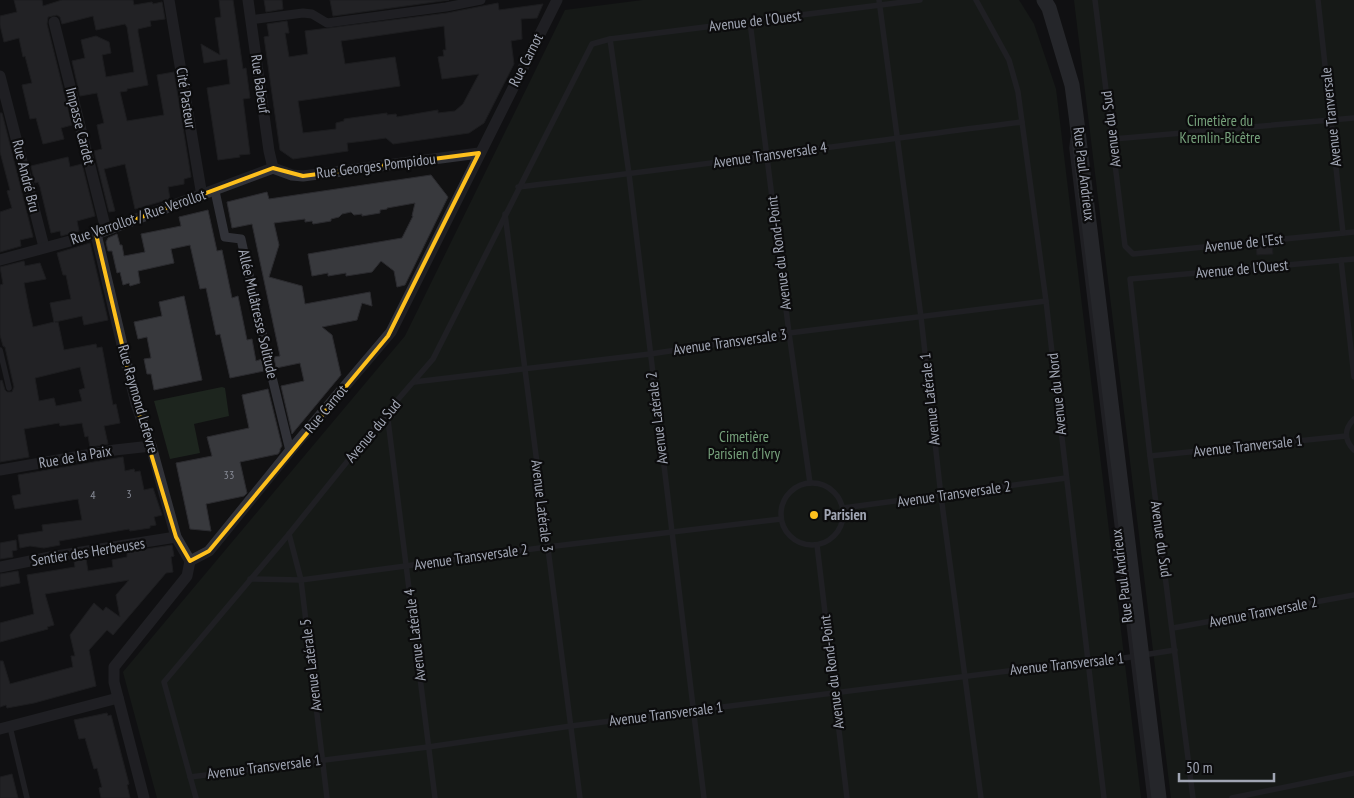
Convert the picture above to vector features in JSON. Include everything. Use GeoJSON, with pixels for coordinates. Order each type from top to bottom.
{"type":"FeatureCollection","features":[{"type":"Feature","properties":{"kind":"main road"},"geometry":{"type":"LineString","coordinates":[[1036,0],[1054,28]]}},
{"type":"Feature","properties":{"kind":"main road"},"geometry":{"type":"LineString","coordinates":[[1044,0],[1049,8],[1054,28]]}},
{"type":"Feature","properties":{"kind":"main road","name":"Rue Paul Andrieux"},"geometry":{"type":"LineString","coordinates":[[1054,28],[1072,85],[1127,525],[1136,656],[1159,798]]}},
{"type":"Feature","properties":{"kind":"street","name":"Cité Pasteur"},"geometry":{"type":"LineString","coordinates":[[169,0],[202,196]]}},
{"type":"Feature","properties":{"kind":"street","name":"Rue Babeuf"},"geometry":{"type":"LineString","coordinates":[[248,0],[273,168]]}},
{"type":"Feature","properties":{"kind":"street"},"geometry":{"type":"LineString","coordinates":[[257,19],[303,13],[312,14],[327,23],[446,7],[481,0]]}},
{"type":"Feature","properties":{"kind":"street","name":"Rue Carnot"},"geometry":{"type":"LineString","coordinates":[[190,561],[209,551],[290,450],[391,332],[556,0]]}},
{"type":"Feature","properties":{"kind":"street","name":"Impasse Cardet"},"geometry":{"type":"LineString","coordinates":[[54,22],[101,232]]}},
{"type":"Feature","properties":{"kind":"street","name":"Rue André Bru"},"geometry":{"type":"LineString","coordinates":[[0,76],[44,247]]}},
{"type":"Feature","properties":{"kind":"street","name":"Rue Georges Pompidou"},"geometry":{"type":"LineString","coordinates":[[273,168],[292,175],[303,176],[479,153]]}},
{"type":"Feature","properties":{"kind":"street","name":"Rue Verrollot / Rue Verollot"},"geometry":{"type":"LineString","coordinates":[[0,260],[101,232],[273,168]]}},
{"type":"Feature","properties":{"kind":"street","name":"Allée Mulâtresse Solitude"},"geometry":{"type":"LineString","coordinates":[[214,191],[225,237],[241,239],[290,450]]}},
{"type":"Feature","properties":{"kind":"street","name":"Rue Raymond Lefevre"},"geometry":{"type":"LineString","coordinates":[[101,232],[136,404],[151,446],[176,537],[190,561]]}},
{"type":"Feature","properties":{"kind":"street","name":"Rue de la Paix"},"geometry":{"type":"LineString","coordinates":[[0,470],[106,451],[151,446]]}},
{"type":"Feature","properties":{"kind":"street","name":"Sentier des Herbeuses"},"geometry":{"type":"LineString","coordinates":[[0,567],[176,537]]}},
{"type":"Feature","properties":{"kind":"street"},"geometry":{"type":"LineString","coordinates":[[144,798],[114,682],[114,667],[187,576],[190,561]]}},
{"type":"Feature","properties":{"kind":"street"},"geometry":{"type":"LineString","coordinates":[[5,728],[118,698]]}},
{"type":"Feature","properties":{"kind":"lane","name":"Avenue de l'Ouest"},"geometry":{"type":"LineString","coordinates":[[592,44],[610,39],[750,22],[879,2],[920,0]]}},
{"type":"Feature","properties":{"kind":"lane","name":"Avenue du Nord"},"geometry":{"type":"LineString","coordinates":[[976,0],[1009,60],[1018,92],[1046,301],[1104,798]]}},
{"type":"Feature","properties":{"kind":"lane","name":"Avenue du Sud"},"geometry":{"type":"LineString","coordinates":[[1095,0],[1125,246],[1133,254]]}},
{"type":"Feature","properties":{"kind":"lane","name":"Avenue Tranversale"},"geometry":{"type":"LineString","coordinates":[[1318,0],[1343,233]]}},
{"type":"Feature","properties":{"kind":"lane","name":"Avenue Latérale 1"},"geometry":{"type":"LineString","coordinates":[[879,2],[921,317],[940,496],[981,798]]}},
{"type":"Feature","properties":{"kind":"lane","name":"Avenue du Rond-Point"},"geometry":{"type":"LineString","coordinates":[[750,22],[789,334],[810,483]]}},
{"type":"Feature","properties":{"kind":"lane","name":"Avenue Latérale 2"},"geometry":{"type":"LineString","coordinates":[[610,39],[704,798]]}},
{"type":"Feature","properties":{"kind":"lane","name":"Avenue du Sud"},"geometry":{"type":"LineString","coordinates":[[196,798],[164,682],[433,359],[518,187],[592,44]]}},
{"type":"Feature","properties":{"kind":"lane"},"geometry":{"type":"LineString","coordinates":[[1113,139],[1354,118]]}},
{"type":"Feature","properties":{"kind":"lane","name":"Avenue Transversale 4"},"geometry":{"type":"LineString","coordinates":[[518,187],[1022,122]]}},
{"type":"Feature","properties":{"kind":"lane","name":"Avenue Latérale 3"},"geometry":{"type":"LineString","coordinates":[[505,214],[580,798]]}},
{"type":"Feature","properties":{"kind":"lane","name":"Avenue de l'Est"},"geometry":{"type":"LineString","coordinates":[[1133,254],[1354,232]]}},
{"type":"Feature","properties":{"kind":"lane","name":"Avenue de l'Ouest"},"geometry":{"type":"LineString","coordinates":[[1130,279],[1354,258]]}},
{"type":"Feature","properties":{"kind":"lane"},"geometry":{"type":"LineString","coordinates":[[1341,260],[1354,376]]}},
{"type":"Feature","properties":{"kind":"lane","name":"Avenue du Sud"},"geometry":{"type":"LineString","coordinates":[[1130,279],[1193,798]]}},
{"type":"Feature","properties":{"kind":"lane","name":"Avenue Transversale 3"},"geometry":{"type":"LineString","coordinates":[[414,382],[650,354],[1046,301]]}},
{"type":"Feature","properties":{"kind":"lane"},"geometry":{"type":"LineString","coordinates":[[0,350],[9,388]]}},
{"type":"Feature","properties":{"kind":"lane","name":"Avenue Latérale 4"},"geometry":{"type":"LineString","coordinates":[[387,412],[435,798]]}},
{"type":"Feature","properties":{"kind":"lane"},"geometry":{"type":"LineString","coordinates":[[1354,420],[1346,430],[1346,436],[1354,450]]}},
{"type":"Feature","properties":{"kind":"lane","name":"Avenue Tranversale 1"},"geometry":{"type":"LineString","coordinates":[[1150,456],[1346,436]]}},
{"type":"Feature","properties":{"kind":"lane","name":"Avenue Transversale 2"},"geometry":{"type":"LineString","coordinates":[[842,508],[1066,478]]}},
{"type":"Feature","properties":{"kind":"lane"},"geometry":{"type":"LineString","coordinates":[[810,483],[827,487],[840,500],[842,508],[843,518],[840,528],[826,542],[817,545],[807,545],[798,542],[784,528],[781,519],[781,508],[785,499],[792,491],[810,483]]}},
{"type":"Feature","properties":{"kind":"lane","name":"Avenue Transversale 2"},"geometry":{"type":"LineString","coordinates":[[250,579],[301,580],[547,547],[781,519]]}},
{"type":"Feature","properties":{"kind":"lane","name":"Avenue Latérale 5"},"geometry":{"type":"LineString","coordinates":[[289,534],[301,580],[327,798]]}},
{"type":"Feature","properties":{"kind":"lane","name":"Avenue du Rond-Point"},"geometry":{"type":"LineString","coordinates":[[817,545],[847,798]]}},
{"type":"Feature","properties":{"kind":"lane","name":"Avenue Tranversale 2"},"geometry":{"type":"LineString","coordinates":[[1173,628],[1354,595]]}},
{"type":"Feature","properties":{"kind":"lane"},"geometry":{"type":"LineString","coordinates":[[1136,656],[1175,650]]}},
{"type":"Feature","properties":{"kind":"lane","name":"Avenue Transversale 1"},"geometry":{"type":"LineString","coordinates":[[190,777],[428,747],[571,726],[1136,656]]}},
{"type":"Feature","properties":{"kind":"lane","name":"Rue Paul Andrieux"},"geometry":{"type":"LineString","coordinates":[[1136,656],[1150,798]]}},
{"type":"Feature","properties":{"kind":"lane"},"geometry":{"type":"LineString","coordinates":[[5,728],[27,798]]}},
{"type":"Feature","properties":{"kind":"lane"},"geometry":{"type":"LineString","coordinates":[[1232,798],[1354,773]]}},
{"type":"Feature","properties":{"kind":"highlighted area"},"geometry":{"type":"Polygon","coordinates":[[[479,153],[388,336],[209,551],[190,561],[176,537],[136,404],[96,234],[273,168],[303,176],[479,153]]]}},
{"type":"Feature","properties":{"kind":"green space","name":"Cimetière Parisien d'Ivry"},"geometry":{"type":"Polygon","coordinates":[[[643,0],[1019,0],[1034,24],[1056,89],[1141,798],[157,798],[123,672],[405,336],[565,10],[643,0]]]}},
{"type":"Feature","properties":{"kind":"green space","name":"Cimetière du Kremlin-Bicêtre"},"geometry":{"type":"Polygon","coordinates":[[[1074,0],[1354,0],[1354,798],[1171,798],[1074,0]]]}},
{"type":"Feature","properties":{"kind":"green space"},"geometry":{"type":"Polygon","coordinates":[[[222,387],[225,388],[229,416],[194,424],[200,453],[170,459],[154,401],[222,387]]]}},
{"type":"Feature","properties":{"kind":"building"},"geometry":{"type":"Polygon","coordinates":[[[14,0],[42,0],[43,6],[62,0],[133,0],[134,5],[162,2],[165,19],[150,21],[151,26],[138,29],[148,85],[120,92],[127,121],[164,115],[157,75],[174,72],[191,177],[184,179],[184,184],[168,187],[170,199],[135,209],[125,164],[104,169],[115,211],[109,212],[94,151],[102,149],[97,125],[104,123],[97,93],[80,96],[72,61],[85,58],[81,40],[96,36],[109,42],[111,53],[102,55],[106,77],[134,72],[125,24],[96,30],[93,16],[62,24],[60,17],[57,15],[48,17],[47,24],[72,125],[61,128],[64,139],[43,144],[36,118],[30,119],[22,85],[32,83],[19,38],[4,42],[0,25],[0,16],[17,12],[14,0]]]}},
{"type":"Feature","properties":{"kind":"building"},"geometry":{"type":"Polygon","coordinates":[[[219,0],[233,0],[243,69],[246,68],[250,98],[243,99],[250,154],[218,160],[207,88],[230,84],[227,59],[204,63],[201,44],[220,55],[215,18],[221,17],[219,0]]]}},
{"type":"Feature","properties":{"kind":"building"},"geometry":{"type":"Polygon","coordinates":[[[264,0],[282,0],[283,9],[266,12],[264,0]]]}},
{"type":"Feature","properties":{"kind":"building"},"geometry":{"type":"Polygon","coordinates":[[[330,0],[449,0],[333,16],[330,0]]]}},
{"type":"Feature","properties":{"kind":"building"},"geometry":{"type":"Polygon","coordinates":[[[498,3],[499,10],[543,4],[537,18],[521,19],[522,39],[511,41],[514,64],[484,123],[469,133],[393,144],[386,138],[347,143],[348,151],[293,159],[280,150],[264,37],[269,36],[267,24],[287,21],[289,33],[285,33],[289,57],[308,54],[305,31],[447,13],[498,3]],[[444,26],[341,41],[345,64],[395,57],[400,86],[298,101],[303,133],[336,129],[336,123],[344,121],[344,119],[387,113],[387,115],[396,114],[397,117],[438,110],[438,113],[455,111],[463,104],[479,74],[442,79],[438,57],[444,56],[443,50],[446,50],[444,26]]]}},
{"type":"Feature","properties":{"kind":"building"},"geometry":{"type":"Polygon","coordinates":[[[0,113],[2,113],[33,237],[20,240],[21,246],[0,252],[0,212],[12,208],[7,191],[10,190],[0,152],[0,113]]]}},
{"type":"Feature","properties":{"kind":"building"},"geometry":{"type":"Polygon","coordinates":[[[68,157],[70,167],[82,164],[95,216],[77,221],[79,231],[61,236],[60,231],[51,233],[40,187],[38,182],[35,183],[31,166],[68,157]]]}},
{"type":"Feature","properties":{"kind":"building"},"geometry":{"type":"Polygon","coordinates":[[[431,175],[448,197],[405,285],[397,287],[394,271],[381,261],[372,272],[346,276],[346,273],[328,276],[328,273],[312,276],[308,254],[402,238],[413,216],[415,203],[387,208],[380,210],[380,213],[362,216],[362,214],[354,215],[351,212],[342,214],[331,219],[331,221],[313,224],[312,221],[305,222],[305,219],[274,223],[279,245],[269,277],[302,286],[305,304],[370,292],[372,306],[362,303],[357,320],[322,327],[332,335],[341,375],[292,434],[281,386],[304,381],[300,363],[276,368],[274,357],[280,356],[252,224],[232,228],[227,202],[267,192],[269,199],[431,175]]]}},
{"type":"Feature","properties":{"kind":"building"},"geometry":{"type":"Polygon","coordinates":[[[208,210],[217,251],[222,250],[232,298],[238,296],[247,340],[252,339],[256,361],[262,359],[264,371],[230,378],[220,334],[216,335],[206,288],[200,289],[190,245],[171,249],[174,263],[138,271],[140,283],[130,286],[129,283],[123,285],[120,272],[117,273],[112,251],[108,251],[106,242],[108,238],[117,234],[124,256],[145,252],[141,234],[181,226],[179,217],[208,210]]]}},
{"type":"Feature","properties":{"kind":"building"},"geometry":{"type":"Polygon","coordinates":[[[90,243],[108,320],[84,325],[82,316],[55,322],[58,322],[64,350],[96,344],[97,348],[102,347],[113,405],[116,404],[120,423],[104,426],[108,444],[90,447],[88,436],[85,437],[82,423],[60,426],[59,423],[24,429],[29,457],[0,462],[0,381],[2,380],[7,392],[12,392],[14,387],[5,347],[0,335],[0,285],[3,284],[0,267],[24,261],[25,266],[40,263],[46,279],[24,283],[33,327],[54,322],[50,303],[71,299],[66,275],[63,275],[57,253],[90,243]],[[80,367],[35,378],[39,401],[54,398],[56,406],[82,401],[79,390],[85,388],[80,367]]]}},
{"type":"Feature","properties":{"kind":"building"},"geometry":{"type":"Polygon","coordinates":[[[1272,245],[1273,254],[1257,255],[1256,246],[1272,245]]]}},
{"type":"Feature","properties":{"kind":"building"},"geometry":{"type":"Polygon","coordinates":[[[184,296],[202,380],[154,390],[151,374],[147,374],[144,359],[151,358],[147,337],[138,339],[134,322],[162,316],[159,302],[184,296]]]}},
{"type":"Feature","properties":{"kind":"building"},"geometry":{"type":"Polygon","coordinates":[[[268,389],[282,446],[280,451],[278,454],[240,462],[247,493],[244,496],[206,504],[211,531],[190,529],[176,463],[212,456],[207,437],[249,428],[242,395],[268,389]]]}},
{"type":"Feature","properties":{"kind":"building"},"geometry":{"type":"Polygon","coordinates":[[[123,457],[125,471],[134,469],[135,472],[140,471],[144,490],[153,488],[162,515],[154,517],[156,525],[150,526],[150,528],[130,531],[129,529],[59,541],[60,545],[44,548],[30,546],[20,548],[18,535],[43,531],[42,525],[82,520],[78,499],[15,509],[12,496],[21,494],[18,475],[123,457]]]}},
{"type":"Feature","properties":{"kind":"building"},"geometry":{"type":"Polygon","coordinates":[[[16,540],[17,550],[12,551],[13,557],[0,559],[0,543],[16,540]]]}},
{"type":"Feature","properties":{"kind":"building"},"geometry":{"type":"Polygon","coordinates":[[[172,545],[174,556],[171,557],[173,572],[166,573],[113,635],[107,630],[89,650],[96,686],[34,703],[7,708],[6,705],[0,707],[0,661],[3,661],[10,684],[73,667],[71,656],[75,656],[70,635],[94,603],[103,611],[106,607],[120,617],[116,595],[129,580],[45,594],[54,625],[47,627],[48,629],[0,642],[0,623],[34,614],[27,575],[75,567],[74,561],[86,559],[88,571],[113,567],[112,560],[127,557],[127,552],[172,545]]]}},
{"type":"Feature","properties":{"kind":"building"},"geometry":{"type":"Polygon","coordinates":[[[18,571],[20,583],[0,587],[0,574],[18,571]]]}},
{"type":"Feature","properties":{"kind":"building"},"geometry":{"type":"Polygon","coordinates":[[[107,713],[108,716],[111,715],[129,784],[127,785],[130,798],[101,798],[99,788],[102,787],[97,768],[94,769],[85,738],[79,739],[74,720],[107,713]]]}},
{"type":"Feature","properties":{"kind":"building"},"geometry":{"type":"Polygon","coordinates":[[[12,774],[18,798],[0,798],[0,777],[12,774]]]}},
{"type":"Feature","properties":{"kind":"place","name":"Parisien"},"geometry":{"type":"Point","coordinates":[814,515]}}]}
